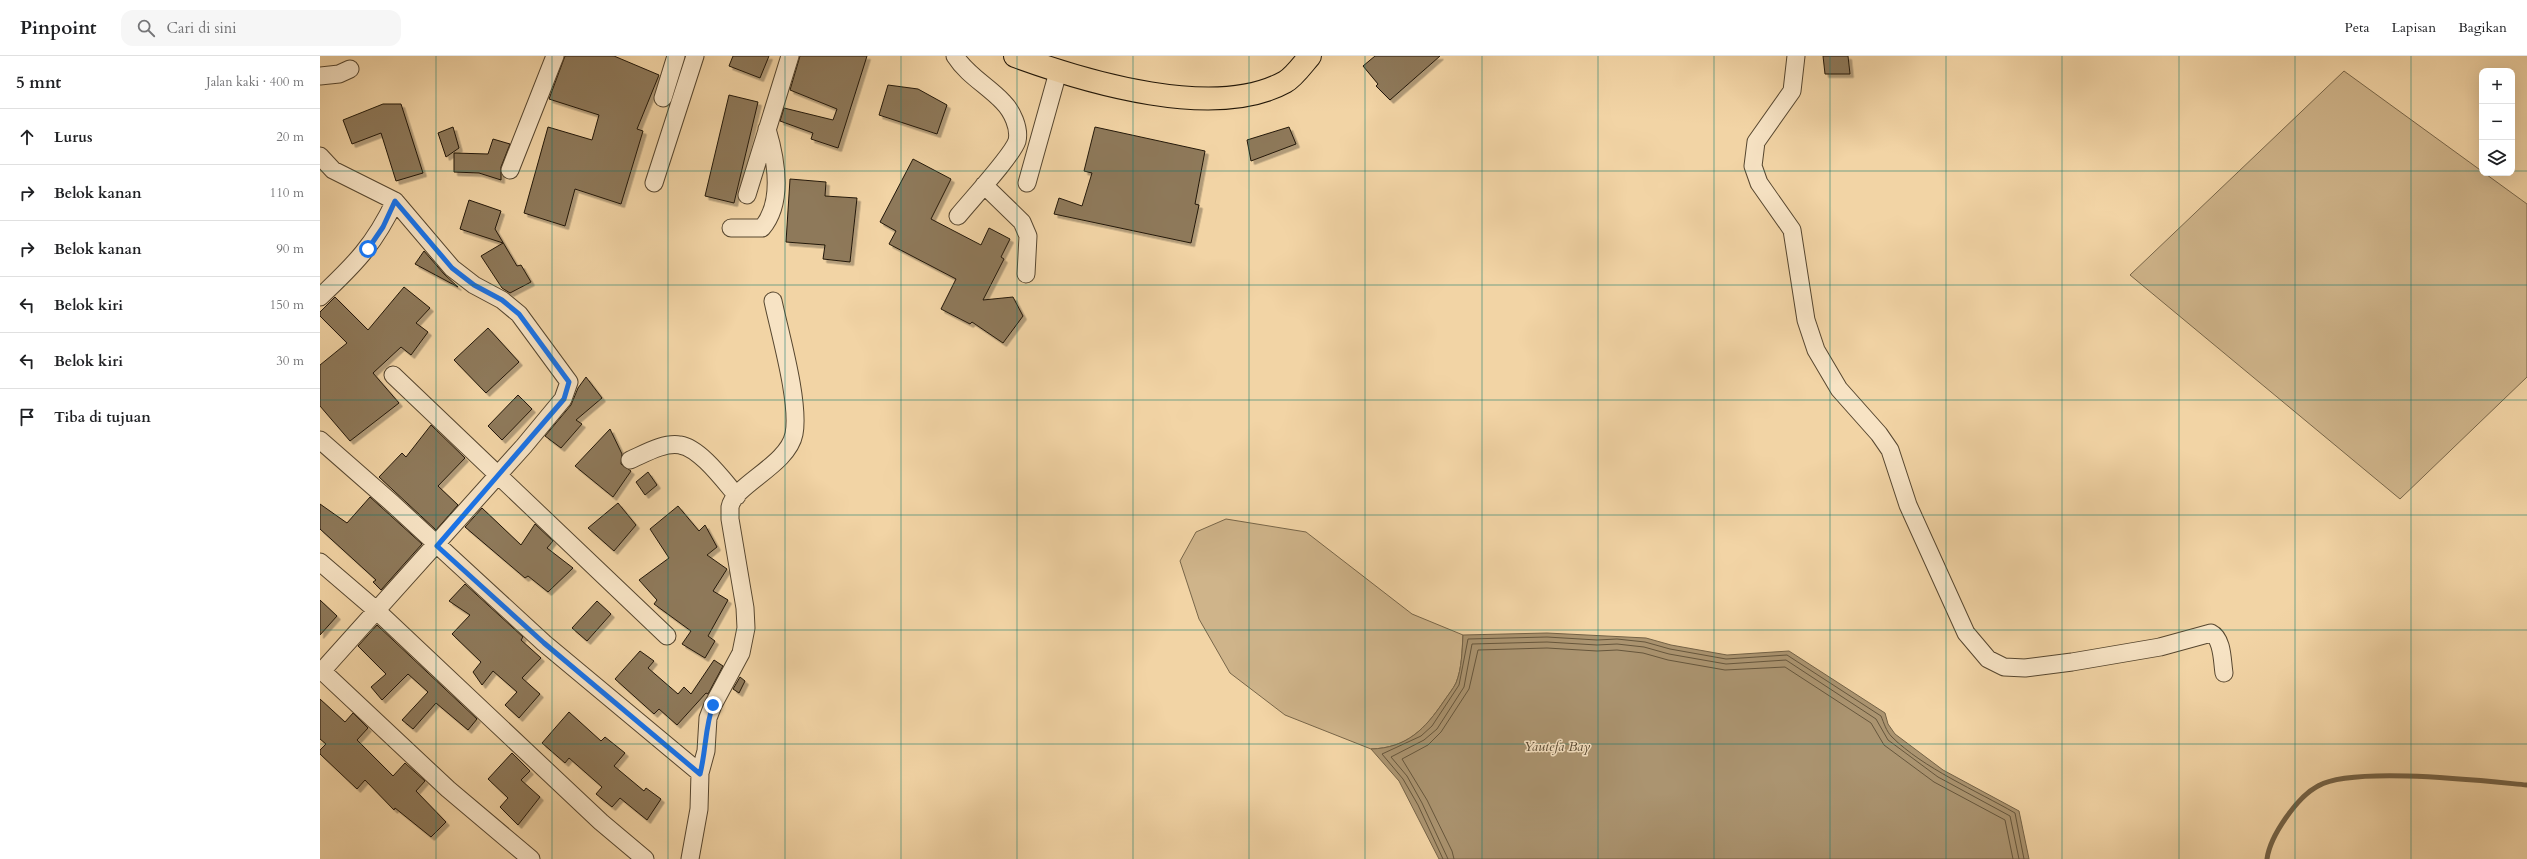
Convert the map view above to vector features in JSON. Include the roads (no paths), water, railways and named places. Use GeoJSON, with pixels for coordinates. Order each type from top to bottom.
{"type":"FeatureCollection","features":[{"type":"Feature","properties":{"kind":"highway"},"geometry":{"type":"LineString","coordinates":[[1015,56],[1058,72],[1140,91],[1195,98],[1232,99],[1258,94],[1286,81],[1310,56]]}},
{"type":"Feature","properties":{"kind":"street"},"geometry":{"type":"LineString","coordinates":[[510,170],[555,56]]}},
{"type":"Feature","properties":{"kind":"street"},"geometry":{"type":"LineString","coordinates":[[663,98],[676,56]]}},
{"type":"Feature","properties":{"kind":"street"},"geometry":{"type":"LineString","coordinates":[[654,183],[695,56]]}},
{"type":"Feature","properties":{"kind":"street"},"geometry":{"type":"LineString","coordinates":[[747,195],[790,56]]}},
{"type":"Feature","properties":{"kind":"street"},"geometry":{"type":"LineString","coordinates":[[955,56],[963,67],[1004,102],[1012,114],[1017,128],[1017,141],[984,185],[958,216]]}},
{"type":"Feature","properties":{"kind":"street"},"geometry":{"type":"LineString","coordinates":[[1796,56],[1792,91],[1756,142],[1753,166],[1759,183],[1792,230],[1806,320],[1818,355],[1839,389],[1880,434],[1890,450],[1908,505],[1966,633],[1988,660],[2004,667],[2025,668],[2160,647],[2211,633],[2216,635],[2220,645],[2224,673]]}},
{"type":"Feature","properties":{"kind":"street"},"geometry":{"type":"LineString","coordinates":[[320,76],[339,74],[350,69]]}},
{"type":"Feature","properties":{"kind":"street"},"geometry":{"type":"LineString","coordinates":[[1026,183],[1058,72]]}},
{"type":"Feature","properties":{"kind":"street"},"geometry":{"type":"LineString","coordinates":[[731,228],[762,228],[768,221],[775,196],[776,182],[773,149],[767,129]]}},
{"type":"Feature","properties":{"kind":"street"},"geometry":{"type":"LineString","coordinates":[[320,156],[333,170],[395,201],[452,268],[474,285],[502,300],[519,314],[569,382],[564,399],[437,546],[321,670],[448,789],[531,859]]}},
{"type":"Feature","properties":{"kind":"street"},"geometry":{"type":"LineString","coordinates":[[984,185],[1022,222],[1028,236],[1026,274]]}},
{"type":"Feature","properties":{"kind":"street"},"geometry":{"type":"LineString","coordinates":[[320,297],[368,249],[383,227],[395,201]]}},
{"type":"Feature","properties":{"kind":"street"},"geometry":{"type":"LineString","coordinates":[[690,859],[699,809],[700,774],[706,752],[708,718],[713,705],[741,653],[746,628],[745,608],[730,519],[730,506],[737,496],[776,462],[794,435],[794,405],[774,301]]}},
{"type":"Feature","properties":{"kind":"street"},"geometry":{"type":"LineString","coordinates":[[393,375],[667,636]]}},
{"type":"Feature","properties":{"kind":"street"},"geometry":{"type":"LineString","coordinates":[[320,440],[393,504],[544,643],[700,774]]}},
{"type":"Feature","properties":{"kind":"street"},"geometry":{"type":"LineString","coordinates":[[630,460],[661,447],[680,444],[698,454],[737,496]]}},
{"type":"Feature","properties":{"kind":"street"},"geometry":{"type":"LineString","coordinates":[[320,562],[376,610],[601,822],[645,859]]}},
{"type":"Feature","properties":{"kind":"water","name":"Yautefa Bay"},"geometry":{"type":"Polygon","coordinates":[[[1547,633],[1646,638],[1671,645],[1727,655],[1789,651],[1885,713],[1888,724],[1895,734],[1943,770],[2019,811],[2029,859],[1439,859],[1399,781],[1371,749],[1384,748],[1405,741],[1430,720],[1456,683],[1461,665],[1463,635],[1547,633]]]}},
{"type":"Feature","properties":{"kind":"waterway"},"geometry":{"type":"LineString","coordinates":[[2267,859],[2273,839],[2293,808],[2310,791],[2318,786],[2335,780],[2359,777],[2419,776],[2527,785]]}}]}
